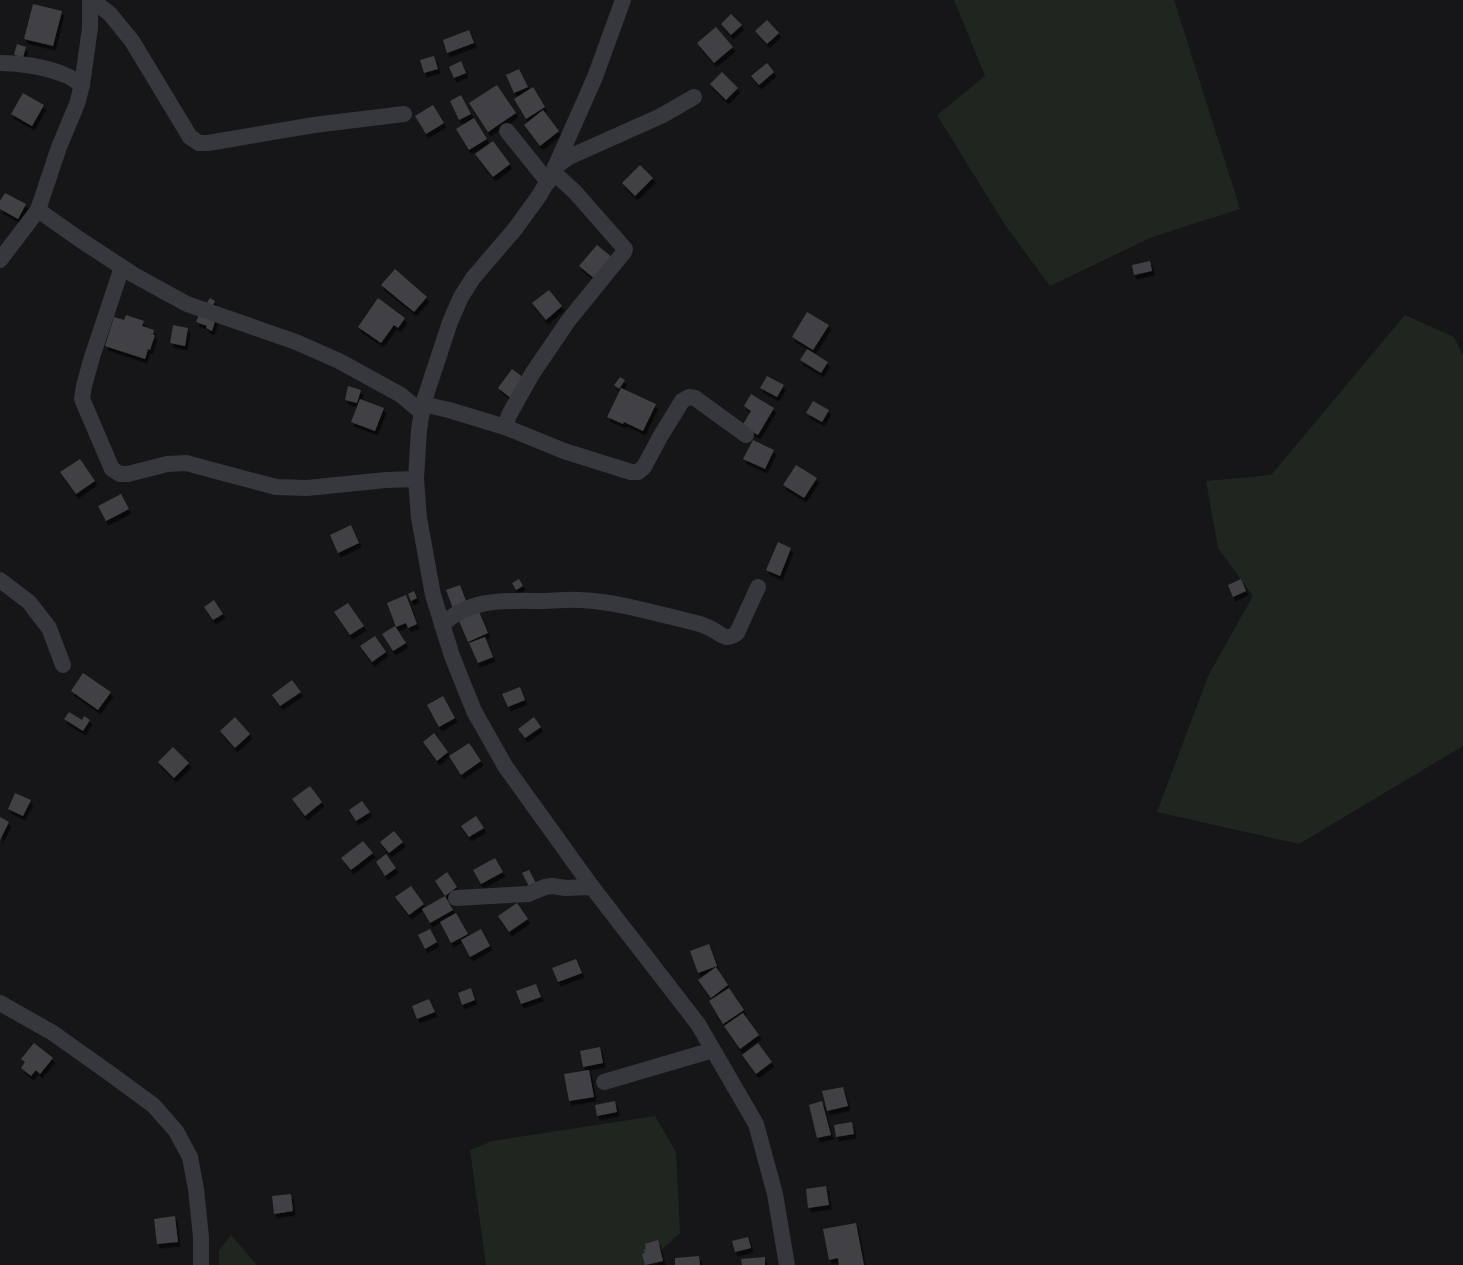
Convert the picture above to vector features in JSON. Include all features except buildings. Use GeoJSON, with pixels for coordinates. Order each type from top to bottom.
{"type":"FeatureCollection","features":[{"type":"Feature","properties":{"kind":"street"},"geometry":{"type":"LineString","coordinates":[[0,260],[38,210],[59,147],[77,104],[82,85],[90,28],[91,0]]}},
{"type":"Feature","properties":{"kind":"street"},"geometry":{"type":"LineString","coordinates":[[91,0],[110,14],[132,41],[190,137],[199,143],[314,125],[404,114]]}},
{"type":"Feature","properties":{"kind":"street"},"geometry":{"type":"LineString","coordinates":[[623,0],[595,77],[552,174],[515,229],[473,278],[461,297],[450,322],[423,409],[419,430],[416,479],[419,518],[433,595],[452,656],[474,711],[505,766],[592,887],[698,1024],[756,1124],[775,1194],[787,1265]]}},
{"type":"Feature","properties":{"kind":"street"},"geometry":{"type":"LineString","coordinates":[[0,63],[15,63],[66,75],[82,85]]}},
{"type":"Feature","properties":{"kind":"street"},"geometry":{"type":"LineString","coordinates":[[66,75],[84,65]]}},
{"type":"Feature","properties":{"kind":"street"},"geometry":{"type":"LineString","coordinates":[[552,174],[568,157],[661,116],[694,97]]}},
{"type":"Feature","properties":{"kind":"street"},"geometry":{"type":"LineString","coordinates":[[505,427],[509,414],[532,374],[568,321],[625,249],[575,192],[552,174],[507,131]]}},
{"type":"Feature","properties":{"kind":"street"},"geometry":{"type":"LineString","coordinates":[[38,210],[122,267],[187,304],[296,342],[339,361],[423,409],[450,410],[505,427],[564,451],[631,472],[638,472],[644,467],[682,401],[689,397],[695,398],[746,434]]}},
{"type":"Feature","properties":{"kind":"street"},"geometry":{"type":"LineString","coordinates":[[122,267],[92,357],[82,399],[112,469],[120,474],[128,474],[166,464],[186,463],[276,487],[307,488],[416,479]]}},
{"type":"Feature","properties":{"kind":"street"},"geometry":{"type":"LineString","coordinates":[[0,580],[28,602],[49,628],[63,664]]}},
{"type":"Feature","properties":{"kind":"street"},"geometry":{"type":"LineString","coordinates":[[442,625],[455,614],[488,602],[508,600],[580,600],[610,603],[700,624],[724,638],[731,637],[737,633],[758,587]]}},
{"type":"Feature","properties":{"kind":"street"},"geometry":{"type":"LineString","coordinates":[[456,898],[528,894],[545,886],[566,888],[592,887]]}},
{"type":"Feature","properties":{"kind":"street"},"geometry":{"type":"LineString","coordinates":[[0,1003],[53,1033],[112,1075],[153,1105],[176,1131],[190,1157],[196,1189],[201,1265]]}},
{"type":"Feature","properties":{"kind":"street"},"geometry":{"type":"LineString","coordinates":[[604,1082],[713,1050]]}},
{"type":"Feature","properties":{"kind":"shaded area"},"geometry":{"type":"Polygon","coordinates":[[[954,0],[1174,0],[1240,209],[1152,237],[1050,286],[1005,225],[937,115],[985,76],[954,0]]]}},
{"type":"Feature","properties":{"kind":"shaded area"},"geometry":{"type":"Polygon","coordinates":[[[1405,315],[1454,337],[1463,356],[1463,746],[1299,844],[1157,812],[1209,674],[1253,596],[1218,548],[1206,481],[1271,475],[1405,315]]]}},
{"type":"Feature","properties":{"kind":"shaded area"},"geometry":{"type":"Polygon","coordinates":[[[655,1116],[676,1152],[680,1233],[656,1255],[657,1265],[486,1265],[470,1150],[492,1141],[655,1116]]]}},
{"type":"Feature","properties":{"kind":"shaded area"},"geometry":{"type":"Polygon","coordinates":[[[231,1235],[257,1265],[219,1265],[219,1251],[231,1235]]]}}]}
